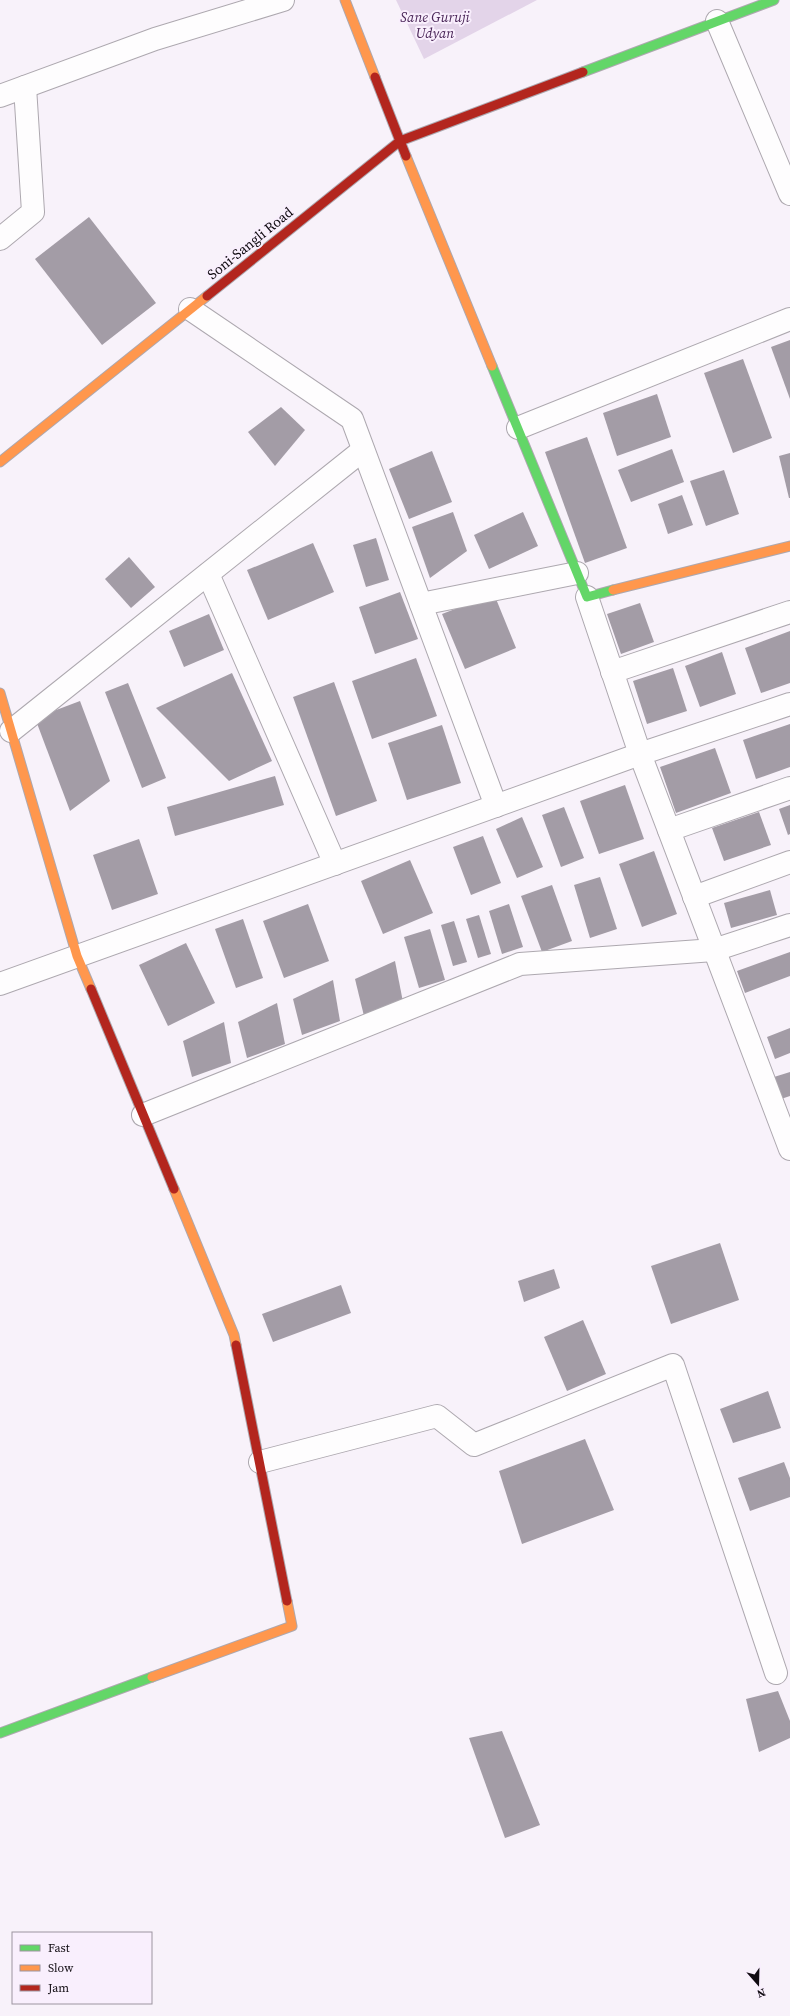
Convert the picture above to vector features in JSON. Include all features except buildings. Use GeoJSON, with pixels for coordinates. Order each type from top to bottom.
{"type":"FeatureCollection","features":[{"type":"Feature","properties":{"kind":"street"},"geometry":{"type":"LineString","coordinates":[[0,96],[155,39],[283,0]]}},
{"type":"Feature","properties":{"kind":"street"},"geometry":{"type":"LineString","coordinates":[[345,0],[400,141],[587,597],[640,754],[790,1149]]}},
{"type":"Feature","properties":{"kind":"street","name":"Soni-Sangli Road"},"geometry":{"type":"LineString","coordinates":[[0,462],[400,141],[774,0]]}},
{"type":"Feature","properties":{"kind":"street"},"geometry":{"type":"LineString","coordinates":[[717,21],[789,186]]}},
{"type":"Feature","properties":{"kind":"street"},"geometry":{"type":"LineString","coordinates":[[0,239],[33,212],[24,87]]}},
{"type":"Feature","properties":{"kind":"street"},"geometry":{"type":"LineString","coordinates":[[190,309],[352,419],[496,806]]}},
{"type":"Feature","properties":{"kind":"street"},"geometry":{"type":"LineString","coordinates":[[518,428],[790,319]]}},
{"type":"Feature","properties":{"kind":"street"},"geometry":{"type":"LineString","coordinates":[[11,731],[363,450]]}},
{"type":"Feature","properties":{"kind":"street"},"geometry":{"type":"LineString","coordinates":[[587,597],[790,546]]}},
{"type":"Feature","properties":{"kind":"street"},"geometry":{"type":"LineString","coordinates":[[421,604],[577,572]]}},
{"type":"Feature","properties":{"kind":"street"},"geometry":{"type":"LineString","coordinates":[[208,574],[335,864]]}},
{"type":"Feature","properties":{"kind":"street"},"geometry":{"type":"LineString","coordinates":[[612,672],[790,612]]}},
{"type":"Feature","properties":{"kind":"street"},"geometry":{"type":"LineString","coordinates":[[0,693],[77,956],[234,1335],[292,1626],[0,1733]]}},
{"type":"Feature","properties":{"kind":"street"},"geometry":{"type":"LineString","coordinates":[[0,984],[640,754],[790,704]]}},
{"type":"Feature","properties":{"kind":"street"},"geometry":{"type":"LineString","coordinates":[[669,830],[790,788]]}},
{"type":"Feature","properties":{"kind":"street"},"geometry":{"type":"LineString","coordinates":[[694,897],[790,862]]}},
{"type":"Feature","properties":{"kind":"street"},"geometry":{"type":"LineString","coordinates":[[143,1115],[520,964],[714,950],[790,925]]}},
{"type":"Feature","properties":{"kind":"street"},"geometry":{"type":"LineString","coordinates":[[260,1462],[437,1416],[474,1445],[673,1365],[776,1673]]}},
{"type":"Feature","properties":{"kind":"green space","name":"Sane Guruji Udyan"},"geometry":{"type":"Polygon","coordinates":[[[396,0],[537,0],[424,59],[396,0]]]}},
{"type":"Feature","properties":{"kind":"traffic: fast"},"geometry":{"type":"LineString","coordinates":[[583,72],[774,0]]}},
{"type":"Feature","properties":{"kind":"traffic: fast"},"geometry":{"type":"LineString","coordinates":[[492,366],[587,597],[613,590]]}},
{"type":"Feature","properties":{"kind":"traffic: fast"},"geometry":{"type":"LineString","coordinates":[[0,1733],[152,1677]]}},
{"type":"Feature","properties":{"kind":"traffic: slow"},"geometry":{"type":"LineString","coordinates":[[345,0],[375,77]]}},
{"type":"Feature","properties":{"kind":"traffic: slow"},"geometry":{"type":"LineString","coordinates":[[406,156],[492,366]]}},
{"type":"Feature","properties":{"kind":"traffic: slow"},"geometry":{"type":"LineString","coordinates":[[0,462],[207,296]]}},
{"type":"Feature","properties":{"kind":"traffic: slow"},"geometry":{"type":"LineString","coordinates":[[613,590],[790,546]]}},
{"type":"Feature","properties":{"kind":"traffic: slow"},"geometry":{"type":"LineString","coordinates":[[0,693],[77,956],[91,989]]}},
{"type":"Feature","properties":{"kind":"traffic: slow"},"geometry":{"type":"LineString","coordinates":[[174,1189],[234,1335],[236,1345]]}},
{"type":"Feature","properties":{"kind":"traffic: slow"},"geometry":{"type":"LineString","coordinates":[[152,1677],[292,1626],[287,1601]]}},
{"type":"Feature","properties":{"kind":"traffic: jam"},"geometry":{"type":"LineString","coordinates":[[406,156],[400,141],[583,72]]}},
{"type":"Feature","properties":{"kind":"traffic: jam"},"geometry":{"type":"LineString","coordinates":[[207,296],[400,141],[375,77]]}},
{"type":"Feature","properties":{"kind":"traffic: jam"},"geometry":{"type":"LineString","coordinates":[[91,989],[174,1189]]}},
{"type":"Feature","properties":{"kind":"traffic: jam"},"geometry":{"type":"LineString","coordinates":[[236,1345],[287,1601]]}}]}
